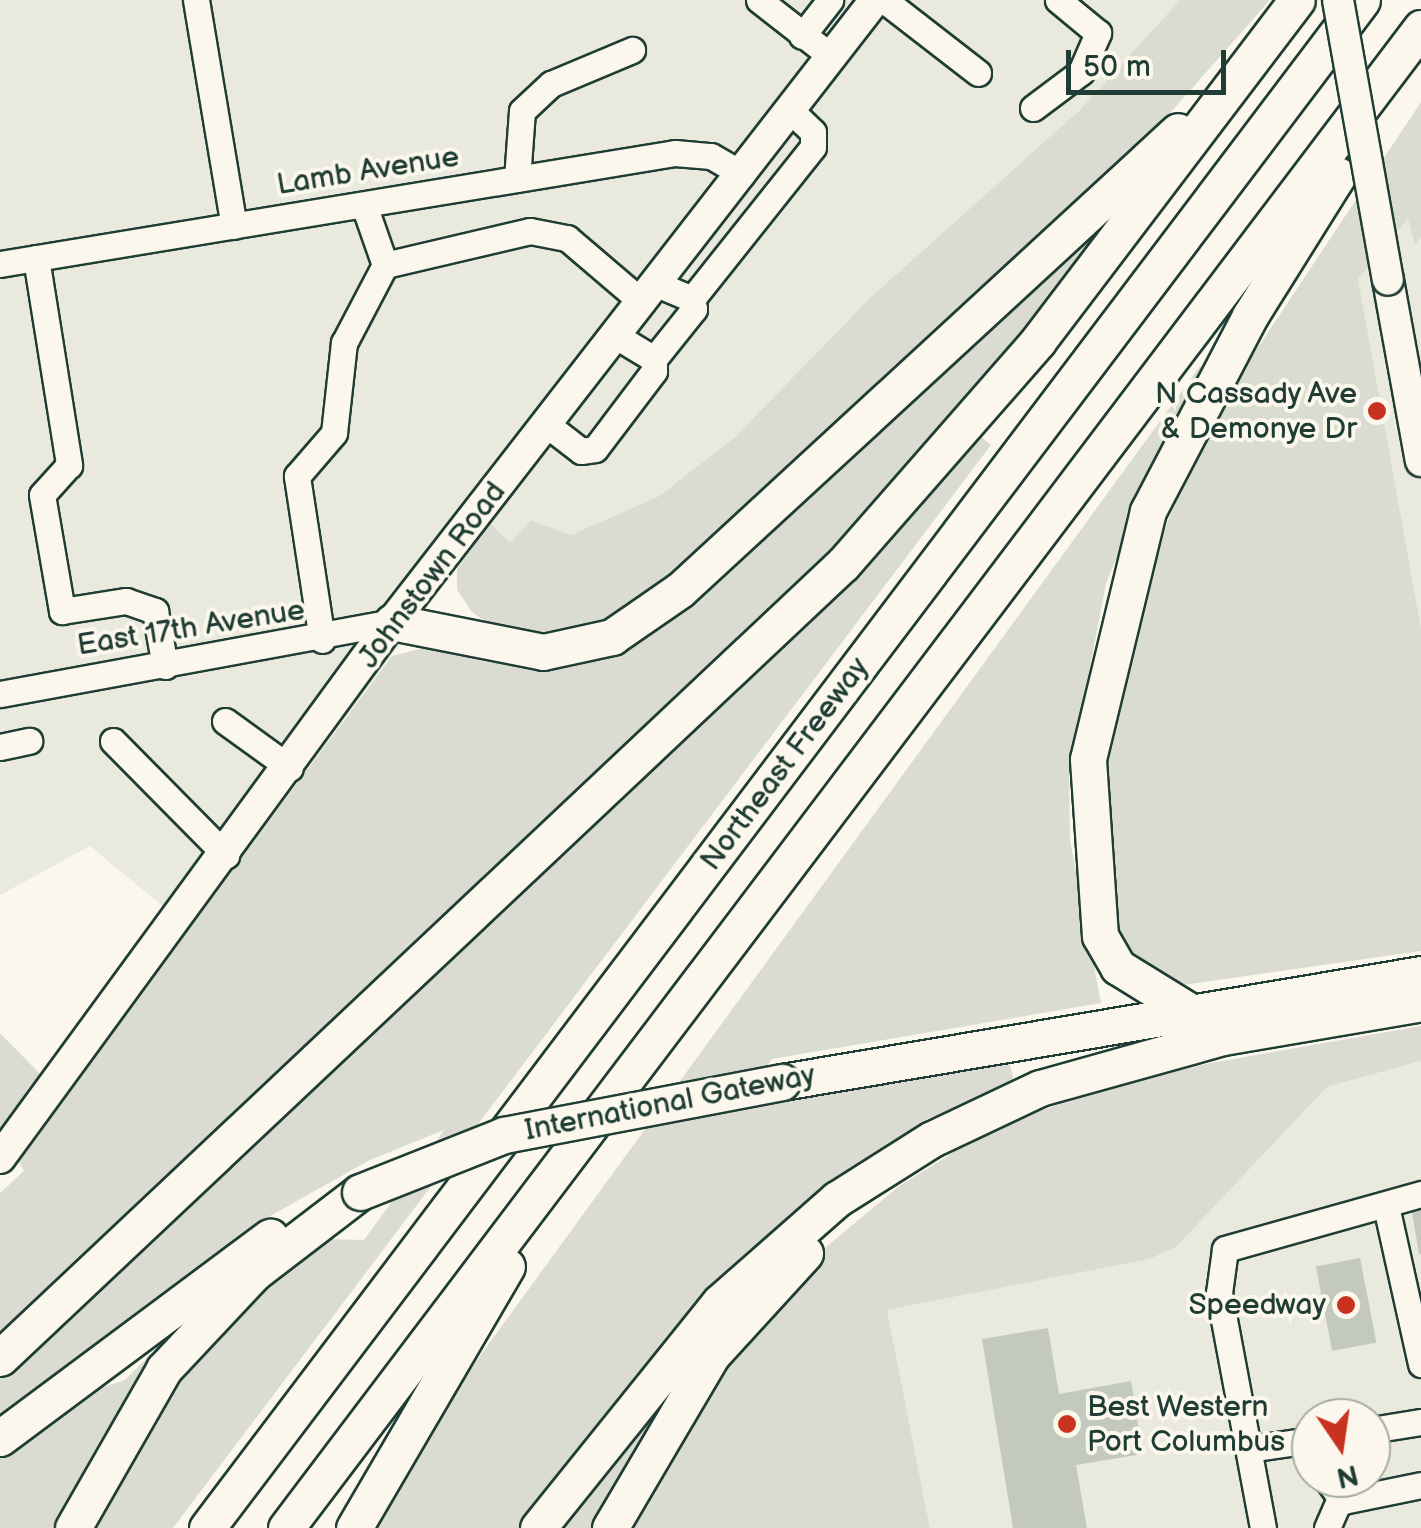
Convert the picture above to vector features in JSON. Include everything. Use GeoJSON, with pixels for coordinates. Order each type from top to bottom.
{"type":"FeatureCollection","features":[{"type":"Feature","properties":{"kind":"highway"},"geometry":{"type":"LineString","coordinates":[[0,1358],[830,578],[1038,341],[1297,0]]}},
{"type":"Feature","properties":{"kind":"highway","name":"Northeast Freeway"},"geometry":{"type":"LineString","coordinates":[[207,1528],[1362,0]]}},
{"type":"Feature","properties":{"kind":"highway"},"geometry":{"type":"LineString","coordinates":[[1186,1008],[1118,967],[1100,936],[1088,759],[1148,511],[1250,316],[1420,28]]}},
{"type":"Feature","properties":{"kind":"highway"},"geometry":{"type":"LineString","coordinates":[[286,1528],[1420,28]]}},
{"type":"Feature","properties":{"kind":"highway"},"geometry":{"type":"LineString","coordinates":[[392,622],[543,652],[612,637],[680,590],[1256,53]]}},
{"type":"Feature","properties":{"kind":"highway","name":"International Gateway"},"geometry":{"type":"LineString","coordinates":[[0,1438],[240,1255],[360,1192],[504,1135],[1186,1008],[1421,974]]}},
{"type":"Feature","properties":{"kind":"highway"},"geometry":{"type":"LineString","coordinates":[[538,1528],[720,1302],[837,1199],[932,1139],[1040,1088],[1222,1038],[1421,1002]]}},
{"type":"Feature","properties":{"kind":"highway"},"geometry":{"type":"LineString","coordinates":[[354,1528],[583,1136]]}},
{"type":"Feature","properties":{"kind":"highway"},"geometry":{"type":"LineString","coordinates":[[610,1528],[712,1355],[846,1209],[932,1139]]}},
{"type":"Feature","properties":{"kind":"highway"},"geometry":{"type":"LineString","coordinates":[[72,1528],[129,1421],[196,1331],[254,1274],[360,1192]]}},
{"type":"Feature","properties":{"kind":"main road","name":"Johnstown Road"},"geometry":{"type":"LineString","coordinates":[[0,1158],[226,856],[392,622],[876,0]]}},
{"type":"Feature","properties":{"kind":"main road"},"geometry":{"type":"LineString","coordinates":[[1338,0],[1421,461]]}},
{"type":"Feature","properties":{"kind":"street"},"geometry":{"type":"LineString","coordinates":[[196,0],[234,226]]}},
{"type":"Feature","properties":{"kind":"street"},"geometry":{"type":"LineString","coordinates":[[759,0],[832,57]]}},
{"type":"Feature","properties":{"kind":"street"},"geometry":{"type":"LineString","coordinates":[[802,36],[830,0]]}},
{"type":"Feature","properties":{"kind":"street"},"geometry":{"type":"LineString","coordinates":[[884,0],[912,8],[978,73]]}},
{"type":"Feature","properties":{"kind":"street"},"geometry":{"type":"LineString","coordinates":[[1033,108],[1081,72],[1098,33],[1058,0]]}},
{"type":"Feature","properties":{"kind":"street"},"geometry":{"type":"LineString","coordinates":[[517,179],[522,111],[552,84],[632,50]]}},
{"type":"Feature","properties":{"kind":"street"},"geometry":{"type":"LineString","coordinates":[[546,424],[581,450],[595,448],[654,371],[654,359],[694,310],[692,300],[813,146],[814,132],[791,111]]}},
{"type":"Feature","properties":{"kind":"street","name":"Lamb Avenue"},"geometry":{"type":"LineString","coordinates":[[0,264],[675,153],[711,156],[742,174]]}},
{"type":"Feature","properties":{"kind":"street"},"geometry":{"type":"LineString","coordinates":[[322,640],[298,476],[334,433],[344,343],[385,265],[364,204]]}},
{"type":"Feature","properties":{"kind":"street"},"geometry":{"type":"LineString","coordinates":[[385,265],[530,230],[567,238],[649,293],[692,300]]}},
{"type":"Feature","properties":{"kind":"street"},"geometry":{"type":"LineString","coordinates":[[36,258],[70,465],[42,495],[62,611],[126,601],[156,611],[166,666]]}},
{"type":"Feature","properties":{"kind":"street"},"geometry":{"type":"LineString","coordinates":[[616,336],[654,359]]}},
{"type":"Feature","properties":{"kind":"street","name":"East 17th Avenue"},"geometry":{"type":"LineString","coordinates":[[0,694],[322,640],[392,622]]}},
{"type":"Feature","properties":{"kind":"street"},"geometry":{"type":"LineString","coordinates":[[225,721],[290,768]]}},
{"type":"Feature","properties":{"kind":"street"},"geometry":{"type":"LineString","coordinates":[[0,746],[28,741]]}},
{"type":"Feature","properties":{"kind":"street"},"geometry":{"type":"LineString","coordinates":[[113,742],[226,856]]}},
{"type":"Feature","properties":{"kind":"street"},"geometry":{"type":"LineString","coordinates":[[1263,1528],[1219,1293],[1225,1249],[1421,1194]]}},
{"type":"Feature","properties":{"kind":"street"},"geometry":{"type":"LineString","coordinates":[[1386,1206],[1421,1364]]}},
{"type":"Feature","properties":{"kind":"street"},"geometry":{"type":"LineString","coordinates":[[1391,1427],[1421,1422]]}},
{"type":"Feature","properties":{"kind":"street"},"geometry":{"type":"LineString","coordinates":[[1248,1450],[1291,1443]]}},
{"type":"Feature","properties":{"kind":"street"},"geometry":{"type":"LineString","coordinates":[[1391,1487],[1421,1485]]}},
{"type":"Feature","properties":{"kind":"street"},"geometry":{"type":"LineString","coordinates":[[1327,1528],[1342,1498]]}},
{"type":"Feature","properties":{"kind":"shaded area"},"geometry":{"type":"Polygon","coordinates":[[[0,0],[1180,0],[1081,110],[871,297],[734,438],[659,496],[571,535],[531,520],[510,544],[490,523],[189,928],[90,846],[0,895],[0,0]]]}},
{"type":"Feature","properties":{"kind":"shaded area"},"geometry":{"type":"Polygon","coordinates":[[[1180,0],[1270,0],[1156,129],[682,569],[601,626],[541,636],[494,627],[472,612],[457,590],[457,569],[490,523],[510,543],[531,520],[571,535],[659,496],[734,438],[871,297],[1080,110],[1180,0]]]}},
{"type":"Feature","properties":{"kind":"shaded area"},"geometry":{"type":"Polygon","coordinates":[[[1421,102],[1421,237],[1415,245],[1408,219],[1358,279],[1421,628],[1421,951],[1176,986],[1141,965],[1122,940],[1107,865],[1107,746],[1149,563],[1219,406],[1421,102]]]}},
{"type":"Feature","properties":{"kind":"shaded area"},"geometry":{"type":"Polygon","coordinates":[[[1113,212],[1120,218],[871,515],[0,1338],[0,1193],[24,1171],[17,1159],[392,656],[431,646],[485,662],[556,668],[644,636],[1113,212]]]}},
{"type":"Feature","properties":{"kind":"shaded area"},"geometry":{"type":"Polygon","coordinates":[[[1409,218],[1416,244],[1421,237],[1421,628],[1357,279],[1409,218]]]}},
{"type":"Feature","properties":{"kind":"shaded area"},"geometry":{"type":"Polygon","coordinates":[[[1200,366],[1207,371],[1155,460],[1106,584],[1069,776],[1070,840],[1101,1003],[772,1059],[738,1108],[1009,1060],[1014,1082],[927,1119],[778,1229],[525,1528],[373,1528],[432,1422],[1200,366]]]}},
{"type":"Feature","properties":{"kind":"shaded area"},"geometry":{"type":"Polygon","coordinates":[[[976,433],[991,445],[173,1528],[82,1528],[139,1426],[249,1295],[327,1239],[364,1240],[444,1130],[370,1160],[261,1221],[0,1421],[0,1373],[976,433]]]}},
{"type":"Feature","properties":{"kind":"shaded area"},"geometry":{"type":"Polygon","coordinates":[[[1421,1026],[1421,1061],[1327,1087],[1176,1247],[1150,1259],[887,1310],[930,1528],[630,1528],[738,1346],[808,1262],[898,1187],[986,1132],[1085,1094],[1210,1063],[1421,1026]]]}},
{"type":"Feature","properties":{"kind":"shaded area"},"geometry":{"type":"Polygon","coordinates":[[[0,1033],[43,1077],[0,1133],[0,1033]]]}},
{"type":"Feature","properties":{"kind":"shaded area"},"geometry":{"type":"Polygon","coordinates":[[[1421,1061],[1421,1528],[930,1528],[887,1310],[1150,1259],[1176,1247],[1327,1087],[1421,1061]]]}},
{"type":"Feature","properties":{"kind":"shaded area"},"geometry":{"type":"Polygon","coordinates":[[[151,1354],[52,1528],[0,1528],[0,1453],[78,1395],[125,1380],[151,1354]]]}},
{"type":"Feature","properties":{"kind":"shaded area"},"geometry":{"type":"Polygon","coordinates":[[[673,1378],[679,1384],[598,1528],[560,1528],[673,1378]]]}},
{"type":"Feature","properties":{"kind":"building"},"geometry":{"type":"Polygon","coordinates":[[[1421,1211],[1421,1254],[1419,1254],[1412,1212],[1421,1211]]]}},
{"type":"Feature","properties":{"kind":"building","name":"Speedway"},"geometry":{"type":"Polygon","coordinates":[[[1360,1258],[1376,1342],[1332,1351],[1316,1267],[1360,1258]]]}},
{"type":"Feature","properties":{"kind":"building","name":"Best Western Port Columbus"},"geometry":{"type":"Polygon","coordinates":[[[1048,1328],[1059,1394],[1131,1381],[1143,1454],[1076,1465],[1087,1528],[1013,1528],[982,1339],[1048,1328]]]}},
{"type":"Feature","properties":{"kind":"place","name":"N Cassady Ave & Demonye Dr"},"geometry":{"type":"Point","coordinates":[1377,411]}},
{"type":"Feature","properties":{"kind":"place","name":"Speedway"},"geometry":{"type":"Point","coordinates":[1346,1305]}},
{"type":"Feature","properties":{"kind":"place","name":"Best Western Port Columbus"},"geometry":{"type":"Point","coordinates":[1067,1424]}}]}
